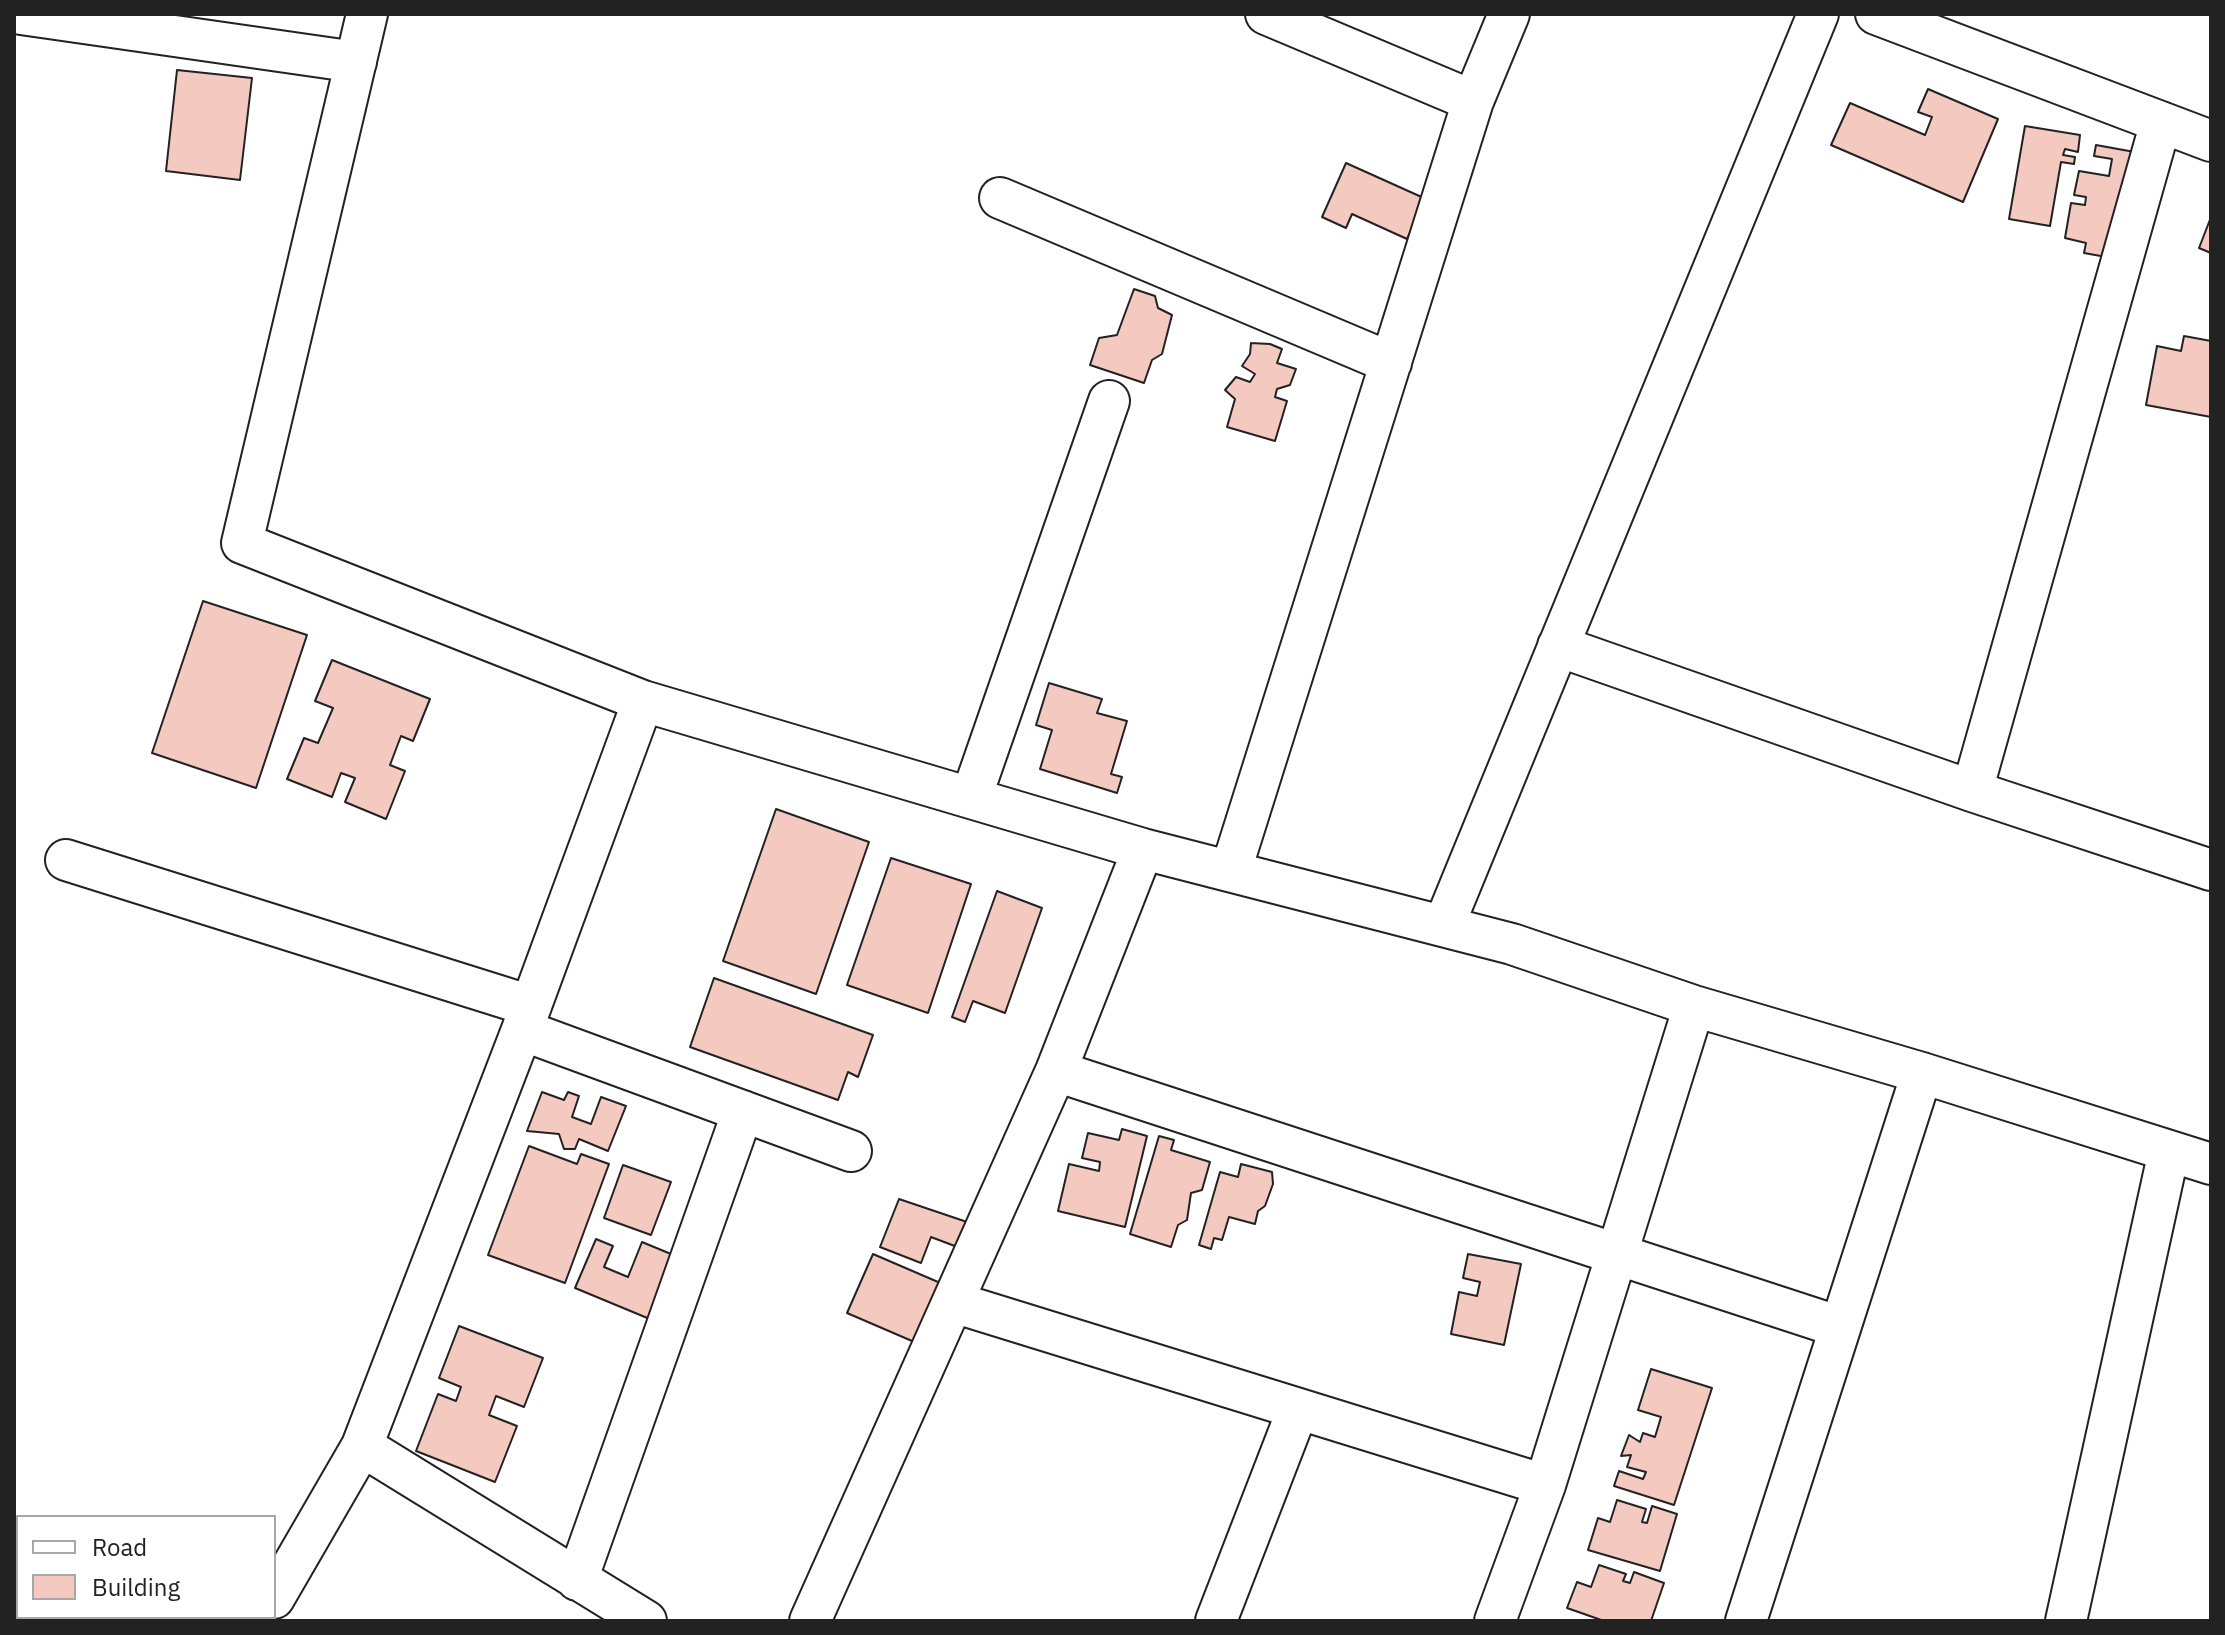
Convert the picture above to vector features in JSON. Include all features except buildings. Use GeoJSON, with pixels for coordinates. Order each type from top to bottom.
{"type":"FeatureCollection","features":[{"type":"Feature","properties":{"kind":"street"},"geometry":{"type":"LineString","coordinates":[[367,14],[242,543],[643,701],[1143,849],[1512,944],[1694,1006],[1922,1073],[2211,1164]]}},
{"type":"Feature","properties":{"kind":"street"},"geometry":{"type":"LineString","coordinates":[[1266,14],[1473,101]]}},
{"type":"Feature","properties":{"kind":"street"},"geometry":{"type":"LineString","coordinates":[[1231,870],[1473,101],[1509,14]]}},
{"type":"Feature","properties":{"kind":"street"},"geometry":{"type":"LineString","coordinates":[[1444,925],[1818,14]]}},
{"type":"Feature","properties":{"kind":"street"},"geometry":{"type":"LineString","coordinates":[[1876,14],[2211,141]]}},
{"type":"Feature","properties":{"kind":"street"},"geometry":{"type":"LineString","coordinates":[[41,15],[356,62]]}},
{"type":"Feature","properties":{"kind":"street"},"geometry":{"type":"LineString","coordinates":[[1972,791],[2161,122]]}},
{"type":"Feature","properties":{"kind":"street"},"geometry":{"type":"LineString","coordinates":[[1000,198],[1391,363]]}},
{"type":"Feature","properties":{"kind":"street"},"geometry":{"type":"LineString","coordinates":[[971,798],[1109,401]]}},
{"type":"Feature","properties":{"kind":"street"},"geometry":{"type":"LineString","coordinates":[[1558,646],[1972,791],[2209,864]]}},
{"type":"Feature","properties":{"kind":"street"},"geometry":{"type":"LineString","coordinates":[[276,1595],[362,1446],[526,1018],[643,701]]}},
{"type":"Feature","properties":{"kind":"street"},"geometry":{"type":"LineString","coordinates":[[815,1619],[1056,1071],[1143,849]]}},
{"type":"Feature","properties":{"kind":"street"},"geometry":{"type":"LineString","coordinates":[[66,860],[526,1018],[743,1111],[851,1151]]}},
{"type":"Feature","properties":{"kind":"street"},"geometry":{"type":"LineString","coordinates":[[1495,1621],[1545,1485],[1694,1006]]}},
{"type":"Feature","properties":{"kind":"street"},"geometry":{"type":"LineString","coordinates":[[1056,1071],[1840,1327]]}},
{"type":"Feature","properties":{"kind":"street"},"geometry":{"type":"LineString","coordinates":[[1746,1621],[1922,1073]]}},
{"type":"Feature","properties":{"kind":"street"},"geometry":{"type":"LineString","coordinates":[[577,1580],[743,1111]]}},
{"type":"Feature","properties":{"kind":"street"},"geometry":{"type":"LineString","coordinates":[[2066,1621],[2169,1151]]}},
{"type":"Feature","properties":{"kind":"street"},"geometry":{"type":"LineString","coordinates":[[953,1302],[1545,1485]]}},
{"type":"Feature","properties":{"kind":"street"},"geometry":{"type":"LineString","coordinates":[[1216,1621],[1298,1409]]}},
{"type":"Feature","properties":{"kind":"street"},"geometry":{"type":"LineString","coordinates":[[362,1446],[646,1621]]}}]}
